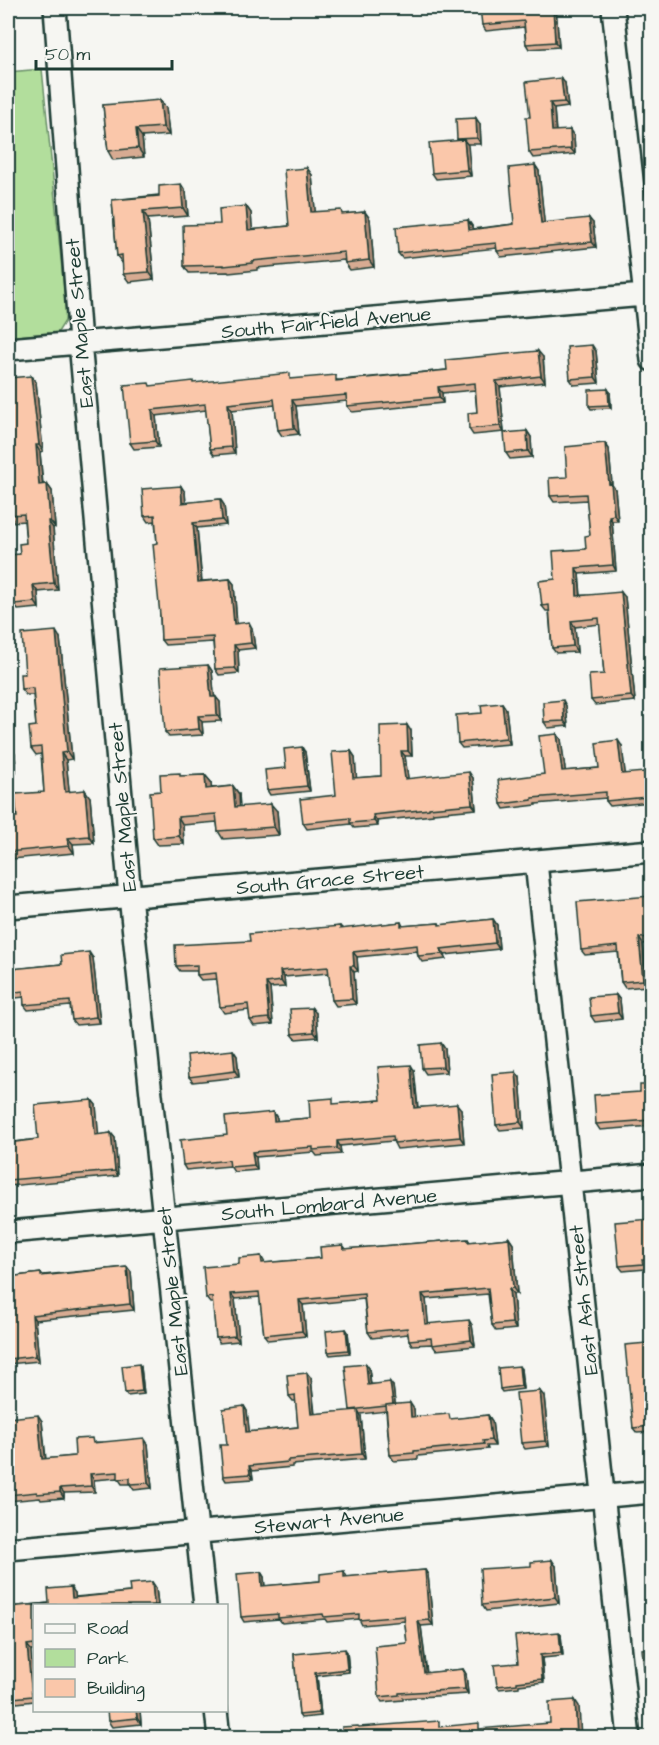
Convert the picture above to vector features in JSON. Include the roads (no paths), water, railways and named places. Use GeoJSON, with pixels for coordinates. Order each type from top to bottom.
{"type":"FeatureCollection","features":[{"type":"Feature","properties":{"kind":"street","name":"East Maple Street"},"geometry":{"type":"LineString","coordinates":[[55,8],[80,342],[130,896],[205,1604]]}},
{"type":"Feature","properties":{"kind":"street"},"geometry":{"type":"LineString","coordinates":[[613,8],[651,360]]}},
{"type":"Feature","properties":{"kind":"street","name":"South Fairfield Avenue"},"geometry":{"type":"LineString","coordinates":[[8,349],[645,296]]}},
{"type":"Feature","properties":{"kind":"street","name":"South Grace Street"},"geometry":{"type":"LineString","coordinates":[[8,907],[651,851]]}},
{"type":"Feature","properties":{"kind":"street","name":"East Ash Street"},"geometry":{"type":"LineString","coordinates":[[536,862],[629,1737]]}},
{"type":"Feature","properties":{"kind":"street","name":"South Lombard Avenue"},"geometry":{"type":"LineString","coordinates":[[8,1232],[651,1175]]}},
{"type":"Feature","properties":{"kind":"street","name":"Stewart Avenue"},"geometry":{"type":"LineString","coordinates":[[8,1549],[651,1492]]}},
{"type":"Feature","properties":{"kind":"street"},"geometry":{"type":"LineString","coordinates":[[216,1712],[219,1737]]}}]}
